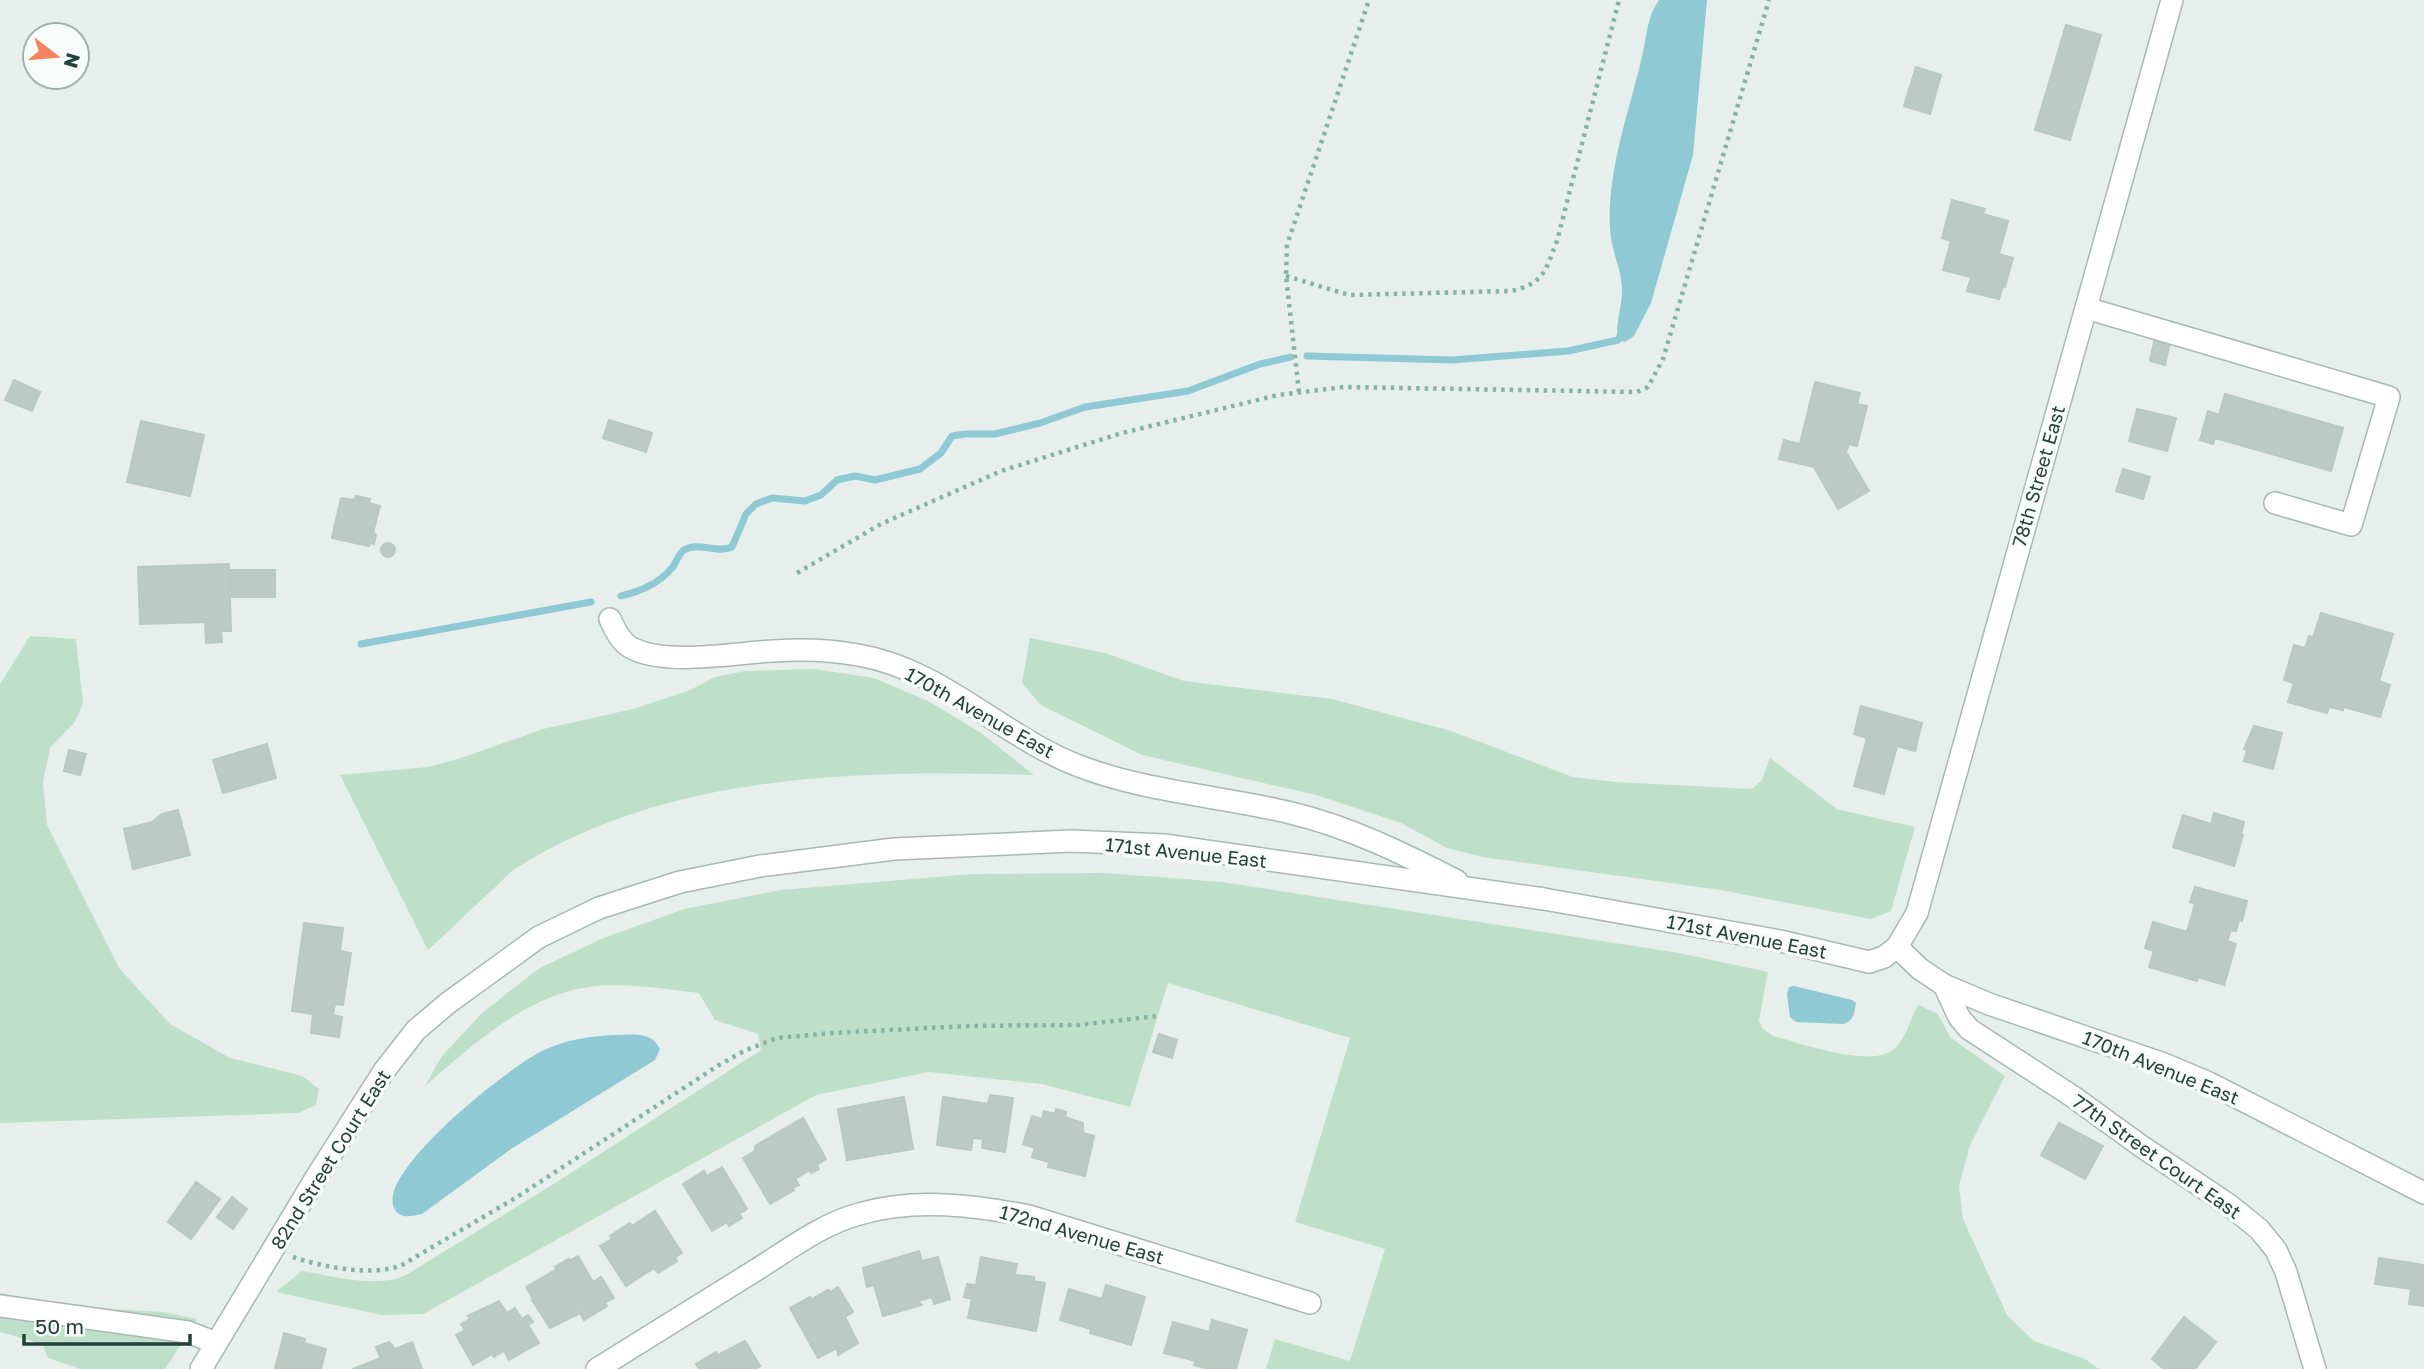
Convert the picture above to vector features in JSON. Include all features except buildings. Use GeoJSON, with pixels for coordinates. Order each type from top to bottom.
{"type":"FeatureCollection","features":[{"type":"Feature","properties":{"kind":"street","name":"78th Street East"},"geometry":{"type":"LineString","coordinates":[[1896,947],[1917,913],[2172,0]]}},
{"type":"Feature","properties":{"kind":"street"},"geometry":{"type":"LineString","coordinates":[[2086,308],[2389,397],[2351,526],[2275,503]]}},
{"type":"Feature","properties":{"kind":"street","name":"170th Avenue East"},"geometry":{"type":"LineString","coordinates":[[610,619],[615,632],[624,643],[648,655],[667,657],[776,650],[818,651],[858,655],[894,665],[925,677],[1031,744],[1080,766],[1127,780],[1305,817],[1367,838],[1472,889]]}},
{"type":"Feature","properties":{"kind":"street","name":"171st Avenue East"},"geometry":{"type":"LineString","coordinates":[[488,973],[539,937],[599,908],[680,882],[760,866],[894,849],[1071,841],[1164,845],[1544,899],[1767,938],[1869,962],[1884,957],[1896,947]]}},
{"type":"Feature","properties":{"kind":"street","name":"170th Avenue East"},"geometry":{"type":"LineString","coordinates":[[1896,947],[1920,969],[1944,985],[1989,1004],[2164,1064],[2209,1083],[2424,1193]]}},
{"type":"Feature","properties":{"kind":"street","name":"82nd Street Court East"},"geometry":{"type":"LineString","coordinates":[[201,1369],[377,1081],[416,1030],[488,973]]}},
{"type":"Feature","properties":{"kind":"street","name":"77th Street Court East"},"geometry":{"type":"LineString","coordinates":[[1944,985],[1959,1017],[1969,1029],[2072,1096],[2229,1205],[2259,1229],[2276,1250],[2286,1272],[2315,1369]]}},
{"type":"Feature","properties":{"kind":"street","name":"172nd Avenue East"},"geometry":{"type":"LineString","coordinates":[[597,1369],[814,1234],[857,1214],[901,1206],[987,1208],[1029,1216],[1310,1303]]}},
{"type":"Feature","properties":{"kind":"street"},"geometry":{"type":"LineString","coordinates":[[0,1306],[188,1332],[216,1343]]}},
{"type":"Feature","properties":{"kind":"path"},"geometry":{"type":"LineString","coordinates":[[1299,392],[1286,276],[1287,245],[1369,0]]}},
{"type":"Feature","properties":{"kind":"path"},"geometry":{"type":"LineString","coordinates":[[1286,276],[1349,295],[1511,291],[1531,286],[1540,278],[1557,241],[1619,0]]}},
{"type":"Feature","properties":{"kind":"path"},"geometry":{"type":"LineString","coordinates":[[797,573],[881,524],[1001,471],[1122,433],[1278,395],[1344,387],[1637,392],[1648,387],[1663,359],[1768,0]]}},
{"type":"Feature","properties":{"kind":"path"},"geometry":{"type":"LineString","coordinates":[[272,1250],[307,1262],[370,1271],[383,1271],[402,1265],[517,1198],[719,1065],[746,1050],[778,1038],[834,1032],[966,1026],[1077,1025],[1158,1016]]}},
{"type":"Feature","properties":{"kind":"green space"},"geometry":{"type":"Polygon","coordinates":[[[30,636],[76,639],[83,703],[75,722],[50,748],[43,782],[47,825],[119,968],[170,1024],[230,1058],[302,1076],[319,1089],[316,1105],[298,1113],[0,1123],[0,684],[30,636]]]}},
{"type":"Feature","properties":{"kind":"green space"},"geometry":{"type":"Polygon","coordinates":[[[1030,638],[1105,653],[1184,681],[1332,699],[1451,731],[1573,777],[1615,782],[1752,789],[1762,780],[1770,758],[1837,809],[1915,827],[1891,911],[1871,919],[1721,890],[1482,857],[1447,848],[1401,823],[1316,795],[1142,755],[1041,705],[1022,683],[1030,638]]]}},
{"type":"Feature","properties":{"kind":"green space"},"geometry":{"type":"Polygon","coordinates":[[[814,669],[874,678],[930,702],[981,733],[1034,775],[901,774],[834,777],[702,795],[638,812],[577,836],[518,867],[428,950],[340,775],[428,767],[543,729],[633,709],[688,691],[715,677],[745,671],[814,669]]]}},
{"type":"Feature","properties":{"kind":"green space"},"geometry":{"type":"Polygon","coordinates":[[[1105,873],[1222,882],[1679,953],[1768,972],[1759,1020],[1762,1028],[1773,1036],[1836,1053],[1854,1056],[1885,1054],[1895,1048],[1902,1039],[1918,1005],[1937,1013],[1951,1038],[2005,1076],[1970,1145],[1959,1186],[1963,1219],[2007,1315],[2034,1341],[2085,1359],[2099,1369],[1266,1369],[1275,1339],[1350,1361],[1385,1249],[1295,1222],[1350,1038],[1168,983],[1130,1107],[1042,1084],[929,1072],[816,1095],[423,1314],[381,1315],[276,1292],[302,1271],[368,1281],[406,1275],[552,1185],[761,1050],[758,1034],[715,1020],[699,993],[650,987],[599,986],[566,992],[527,1008],[457,1058],[425,1086],[442,1056],[482,1013],[538,969],[601,939],[684,909],[781,890],[973,874],[1105,873]]]}},
{"type":"Feature","properties":{"kind":"green space"},"geometry":{"type":"Polygon","coordinates":[[[0,1293],[76,1307],[163,1312],[197,1319],[165,1369],[80,1369],[48,1358],[43,1345],[39,1343],[0,1332],[0,1293]]]}},
{"type":"Feature","properties":{"kind":"water"},"geometry":{"type":"Polygon","coordinates":[[[1659,0],[1707,0],[1693,155],[1651,303],[1634,336],[1625,342],[1618,340],[1617,334],[1622,285],[1610,229],[1612,186],[1649,21],[1659,0]]]}},
{"type":"Feature","properties":{"kind":"water"},"geometry":{"type":"Polygon","coordinates":[[[1789,987],[1852,1000],[1856,1003],[1853,1016],[1843,1024],[1796,1022],[1790,1017],[1787,994],[1789,987]]]}},
{"type":"Feature","properties":{"kind":"water"},"geometry":{"type":"Polygon","coordinates":[[[641,1035],[652,1039],[660,1049],[655,1060],[511,1149],[422,1214],[406,1216],[397,1212],[394,1208],[394,1191],[406,1170],[425,1146],[477,1097],[542,1051],[578,1039],[641,1035]]]}},
{"type":"Feature","properties":{"kind":"waterway"},"geometry":{"type":"LineString","coordinates":[[1307,356],[1452,360],[1568,351],[1618,340],[1622,332]]}},
{"type":"Feature","properties":{"kind":"waterway"},"geometry":{"type":"LineString","coordinates":[[621,596],[655,583],[672,568],[684,550],[696,547],[732,547],[746,514],[756,504],[772,498],[805,501],[821,495],[837,480],[855,476],[875,480],[920,469],[941,453],[952,436],[995,434],[1040,423],[1085,407],[1188,391],[1260,364],[1291,357]]}},
{"type":"Feature","properties":{"kind":"waterway"},"geometry":{"type":"LineString","coordinates":[[361,644],[591,602]]}}]}
